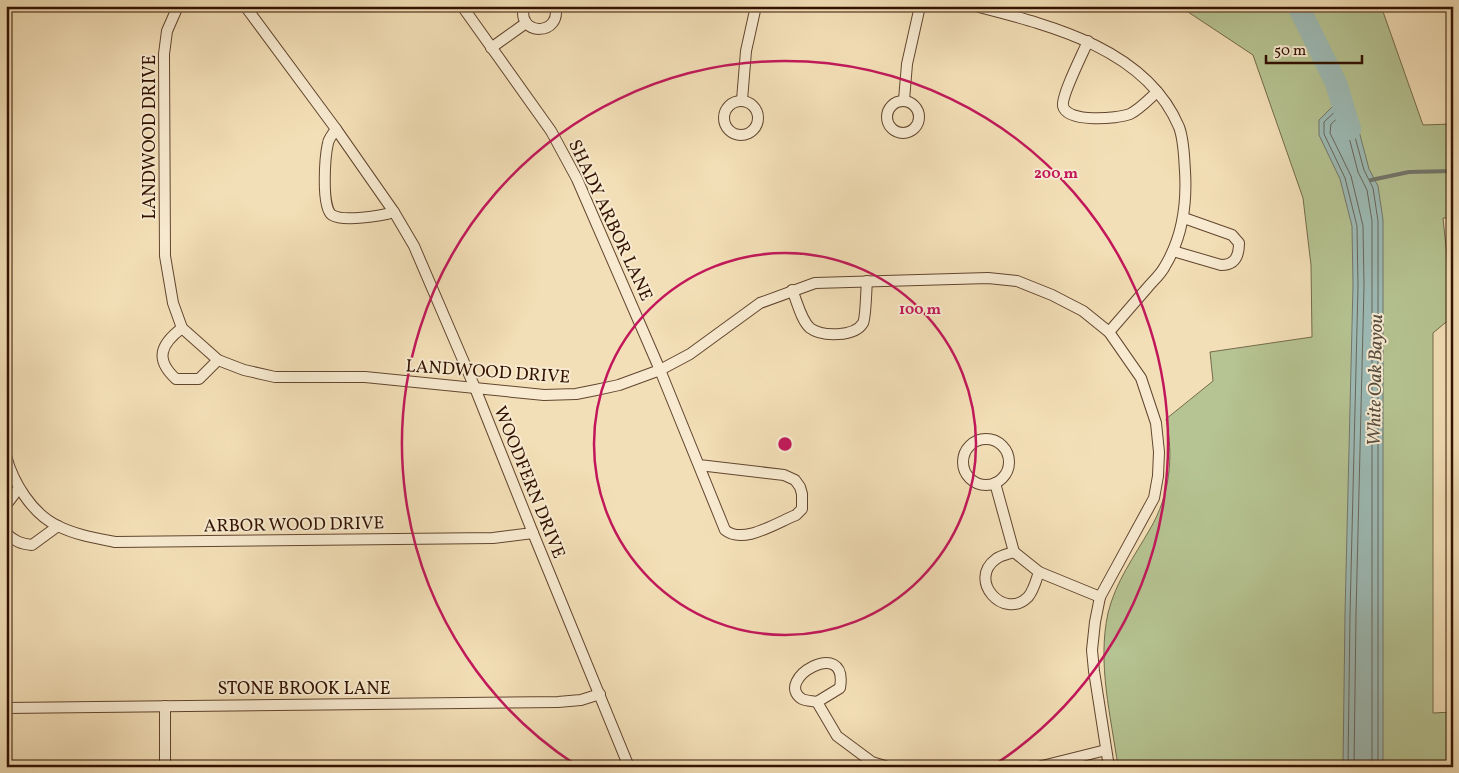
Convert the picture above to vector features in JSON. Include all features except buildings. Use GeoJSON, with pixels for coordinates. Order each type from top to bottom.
{"type":"FeatureCollection","features":[{"type":"Feature","properties":{"kind":"street","name":"LANDWOOD DRIVE"},"geometry":{"type":"LineString","coordinates":[[178,6],[167,31],[164,54],[165,256],[173,303],[182,328],[218,360],[244,370],[274,377],[365,377],[544,395],[576,394],[619,385],[660,370],[690,354],[760,302],[815,283],[988,278],[1017,282],[1052,295],[1083,311],[1109,332],[1141,378],[1148,394],[1156,423],[1159,452],[1158,476],[1154,498],[1100,596],[1095,622],[1092,650],[1109,767]]}},
{"type":"Feature","properties":{"kind":"street","name":"WOODFERN DRIVE"},"geometry":{"type":"LineString","coordinates":[[244,6],[336,129],[394,212],[414,246],[475,388],[532,533],[630,767]]}},
{"type":"Feature","properties":{"kind":"street","name":"SHADY ARBOR LANE"},"geometry":{"type":"LineString","coordinates":[[462,6],[551,131],[577,179],[660,370],[698,465],[725,530],[730,535],[746,536],[796,515],[802,509],[800,487],[795,480],[784,475],[698,465]]}},
{"type":"Feature","properties":{"kind":"street"},"geometry":{"type":"LineString","coordinates":[[524,6],[522,13],[526,23],[536,29],[547,28],[555,20],[555,6]]}},
{"type":"Feature","properties":{"kind":"street"},"geometry":{"type":"LineString","coordinates":[[742,100],[746,51],[756,6]]}},
{"type":"Feature","properties":{"kind":"street"},"geometry":{"type":"LineString","coordinates":[[904,100],[907,64],[920,6]]}},
{"type":"Feature","properties":{"kind":"street"},"geometry":{"type":"LineString","coordinates":[[974,6],[1031,20],[1088,42],[1120,60],[1140,73],[1157,92],[1179,127],[1184,150],[1186,180],[1184,218],[1173,251],[1164,268],[1109,332]]}},
{"type":"Feature","properties":{"kind":"street"},"geometry":{"type":"LineString","coordinates":[[491,48],[526,23]]}},
{"type":"Feature","properties":{"kind":"street"},"geometry":{"type":"LineString","coordinates":[[1088,42],[1065,94],[1062,104],[1066,113],[1075,117],[1120,117],[1132,113],[1157,92]]}},
{"type":"Feature","properties":{"kind":"street"},"geometry":{"type":"LineString","coordinates":[[336,129],[329,140],[326,156],[326,202],[328,210],[333,216],[340,218],[378,217],[394,212]]}},
{"type":"Feature","properties":{"kind":"street"},"geometry":{"type":"LineString","coordinates":[[1173,251],[1221,265],[1228,265],[1235,261],[1239,253],[1239,243],[1232,235],[1184,218]]}},
{"type":"Feature","properties":{"kind":"street"},"geometry":{"type":"LineString","coordinates":[[792,290],[805,322],[811,328],[819,332],[848,334],[856,331],[864,322],[867,282]]}},
{"type":"Feature","properties":{"kind":"street"},"geometry":{"type":"LineString","coordinates":[[182,328],[169,338],[163,350],[163,360],[167,370],[176,379],[199,379],[218,360]]}},
{"type":"Feature","properties":{"kind":"street"},"geometry":{"type":"LineString","coordinates":[[978,439],[994,439],[1001,443],[1009,457],[1007,472],[1002,479],[995,483],[980,485],[968,477],[964,470],[963,455],[966,448],[978,439]]}},
{"type":"Feature","properties":{"kind":"street","name":"ARBOR WOOD DRIVE"},"geometry":{"type":"LineString","coordinates":[[6,456],[9,467],[20,488],[36,510],[49,521],[87,537],[115,542],[493,538],[532,533]]}},
{"type":"Feature","properties":{"kind":"street"},"geometry":{"type":"LineString","coordinates":[[995,483],[1014,552],[1039,572],[1100,596]]}},
{"type":"Feature","properties":{"kind":"street"},"geometry":{"type":"LineString","coordinates":[[6,505],[20,488]]}},
{"type":"Feature","properties":{"kind":"street"},"geometry":{"type":"LineString","coordinates":[[6,533],[10,538],[21,544],[32,545],[58,526]]}},
{"type":"Feature","properties":{"kind":"street"},"geometry":{"type":"LineString","coordinates":[[1014,552],[997,558],[987,571],[985,579],[987,588],[997,600],[1013,604],[1021,602],[1032,590],[1039,572]]}},
{"type":"Feature","properties":{"kind":"street"},"geometry":{"type":"LineString","coordinates":[[817,702],[840,688],[840,672],[826,662],[818,663],[798,677],[795,684],[797,694],[802,699],[817,702],[837,736],[871,764],[888,767]]}},
{"type":"Feature","properties":{"kind":"street","name":"STONE BROOK LANE"},"geometry":{"type":"LineString","coordinates":[[6,708],[558,702],[581,700],[600,694]]}},
{"type":"Feature","properties":{"kind":"street"},"geometry":{"type":"LineString","coordinates":[[165,706],[165,767]]}},
{"type":"Feature","properties":{"kind":"street"},"geometry":{"type":"LineString","coordinates":[[1038,767],[1106,750]]}},
{"type":"Feature","properties":{"kind":"green space"},"geometry":{"type":"Polygon","coordinates":[[[1179,6],[1381,6],[1423,125],[1453,124],[1453,218],[1443,218],[1451,318],[1433,333],[1433,713],[1453,712],[1453,767],[1118,767],[1104,671],[1105,632],[1111,601],[1126,570],[1157,516],[1162,503],[1170,462],[1166,419],[1213,381],[1210,352],[1312,337],[1311,265],[1303,198],[1253,55],[1179,6]]]}},
{"type":"Feature","properties":{"kind":"water"},"geometry":{"type":"Polygon","coordinates":[[[1339,100],[1348,105],[1354,112],[1369,169],[1378,186],[1383,220],[1383,767],[1343,767],[1353,285],[1352,226],[1340,179],[1319,135],[1319,120],[1339,100]]]}},
{"type":"Feature","properties":{"kind":"waterway","name":"White Oak Bayou"},"geometry":{"type":"LineString","coordinates":[[1298,6],[1336,83],[1350,129]]}},
{"type":"Feature","properties":{"kind":"waterway"},"geometry":{"type":"LineString","coordinates":[[1371,180],[1409,172],[1453,171]]}}]}
